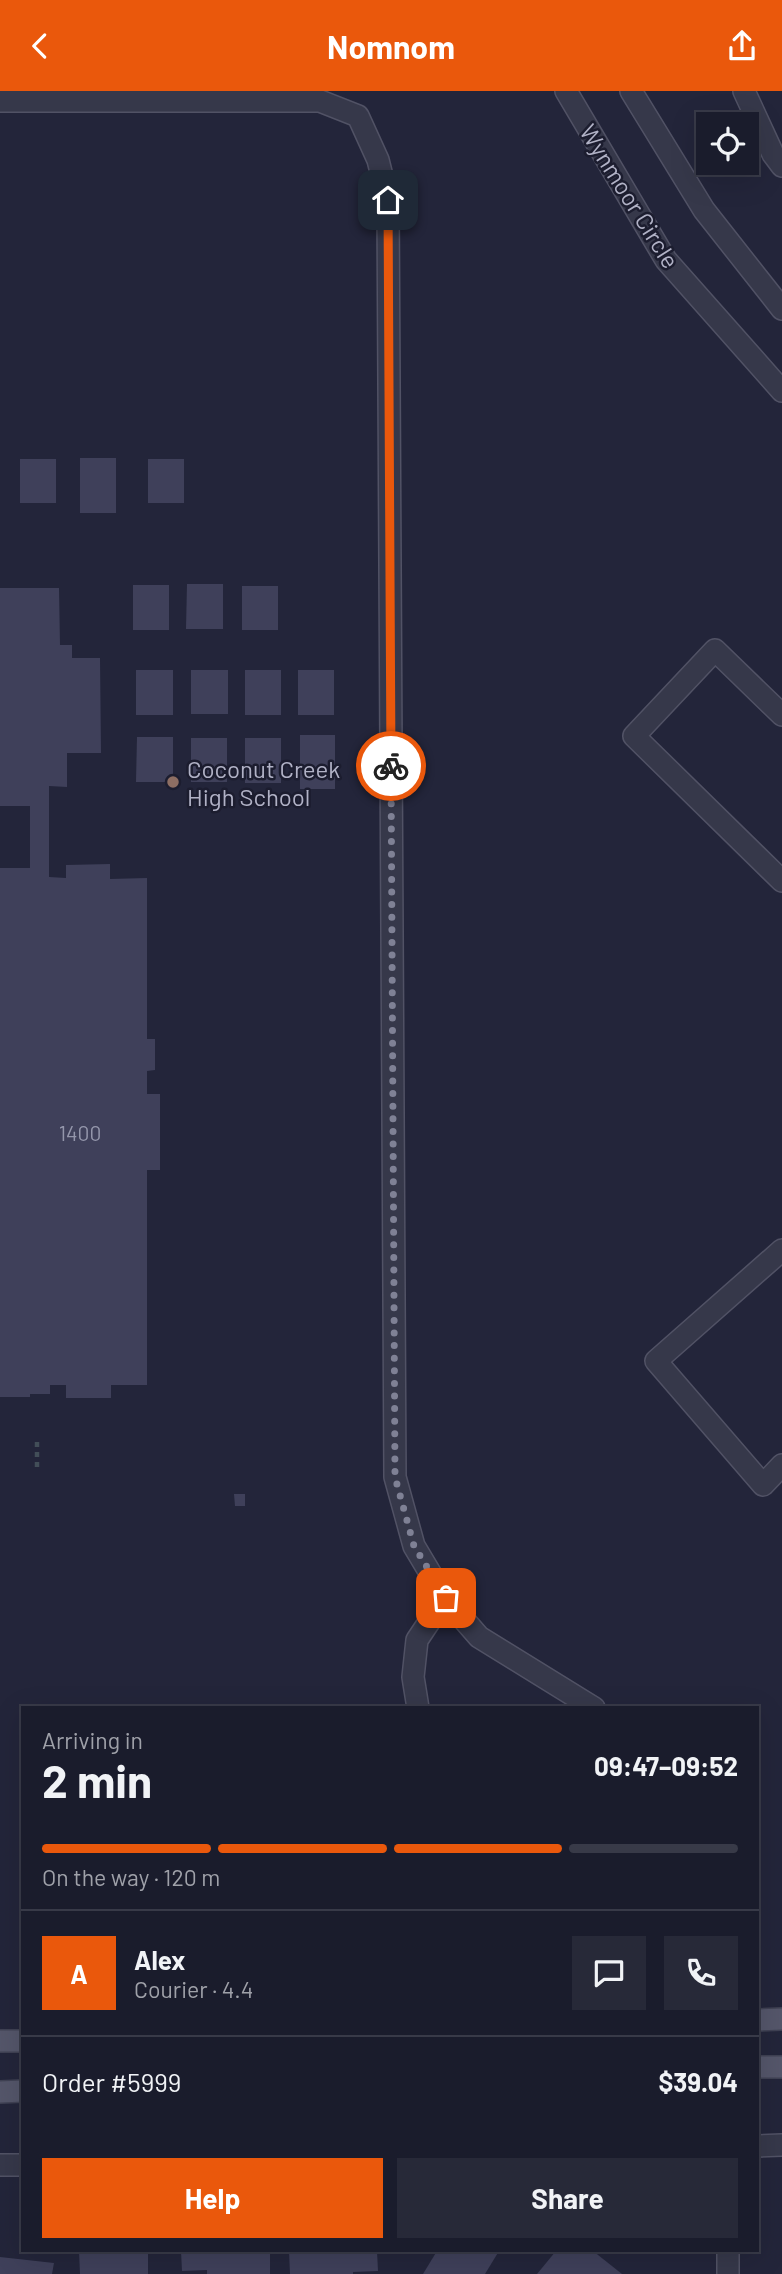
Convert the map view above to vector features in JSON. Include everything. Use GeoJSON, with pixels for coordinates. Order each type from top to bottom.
{"type":"FeatureCollection","features":[{"type":"Feature","properties":{"kind":"main road"},"geometry":{"type":"LineString","coordinates":[[759,2020],[782,2019]]}},
{"type":"Feature","properties":{"kind":"main road"},"geometry":{"type":"LineString","coordinates":[[0,2041],[21,2041]]}},
{"type":"Feature","properties":{"kind":"main road"},"geometry":{"type":"LineString","coordinates":[[759,2067],[782,2067]]}},
{"type":"Feature","properties":{"kind":"main road"},"geometry":{"type":"LineString","coordinates":[[0,2092],[21,2091]]}},
{"type":"Feature","properties":{"kind":"street","name":"Wynmoor Circle"},"geometry":{"type":"LineString","coordinates":[[566,91],[666,260],[782,391]]}},
{"type":"Feature","properties":{"kind":"street"},"geometry":{"type":"LineString","coordinates":[[631,91],[704,210],[782,309]]}},
{"type":"Feature","properties":{"kind":"street"},"geometry":{"type":"LineString","coordinates":[[744,91],[773,154],[782,166]]}},
{"type":"Feature","properties":{"kind":"street"},"geometry":{"type":"LineString","coordinates":[[0,101],[320,101],[358,116],[378,160],[388,200],[395,1477],[414,1546],[446,1598],[479,1637],[591,1706]]}},
{"type":"Feature","properties":{"kind":"street"},"geometry":{"type":"LineString","coordinates":[[782,715],[715,650],[634,736],[782,881]]}},
{"type":"Feature","properties":{"kind":"street"},"geometry":{"type":"LineString","coordinates":[[782,1250],[656,1361],[763,1485],[782,1465]]}},
{"type":"Feature","properties":{"kind":"street"},"geometry":{"type":"LineString","coordinates":[[418,1706],[413,1677],[417,1640],[446,1598]]}},
{"type":"Feature","properties":{"kind":"street"},"geometry":{"type":"LineString","coordinates":[[759,2145],[782,2145]]}},
{"type":"Feature","properties":{"kind":"street"},"geometry":{"type":"LineString","coordinates":[[0,2165],[21,2165]]}},
{"type":"Feature","properties":{"kind":"street"},"geometry":{"type":"LineString","coordinates":[[728,2252],[729,2274]]}},
{"type":"Feature","properties":{"kind":"path"},"geometry":{"type":"LineString","coordinates":[[37,1437],[37,1467]]}},
{"type":"Feature","properties":{"kind":"building"},"geometry":{"type":"Polygon","coordinates":[[[80,458],[116,458],[116,513],[80,513],[80,458]]]}},
{"type":"Feature","properties":{"kind":"building"},"geometry":{"type":"Polygon","coordinates":[[[20,459],[56,459],[56,503],[20,503],[20,459]]]}},
{"type":"Feature","properties":{"kind":"building"},"geometry":{"type":"Polygon","coordinates":[[[148,459],[184,459],[184,503],[148,503],[148,459]]]}},
{"type":"Feature","properties":{"kind":"building"},"geometry":{"type":"Polygon","coordinates":[[[187,584],[223,584],[223,629],[186,629],[187,584]]]}},
{"type":"Feature","properties":{"kind":"building"},"geometry":{"type":"Polygon","coordinates":[[[133,585],[169,585],[169,630],[133,630],[133,585]]]}},
{"type":"Feature","properties":{"kind":"building"},"geometry":{"type":"Polygon","coordinates":[[[242,586],[278,586],[278,630],[242,630],[242,586]]]}},
{"type":"Feature","properties":{"kind":"building"},"geometry":{"type":"Polygon","coordinates":[[[0,588],[59,588],[60,645],[72,645],[72,658],[100,658],[101,753],[67,753],[67,787],[49,786],[49,877],[66,878],[66,865],[110,864],[110,879],[147,878],[147,1039],[155,1039],[155,1070],[147,1071],[147,1094],[160,1094],[160,1170],[147,1170],[147,1385],[111,1385],[111,1398],[66,1398],[66,1385],[50,1385],[50,1394],[0,1397],[0,868],[30,868],[30,806],[0,806],[0,588]]]}},
{"type":"Feature","properties":{"kind":"building"},"geometry":{"type":"Polygon","coordinates":[[[136,670],[173,670],[173,715],[136,715],[136,670]]]}},
{"type":"Feature","properties":{"kind":"building"},"geometry":{"type":"Polygon","coordinates":[[[191,670],[228,670],[228,714],[191,714],[191,670]]]}},
{"type":"Feature","properties":{"kind":"building"},"geometry":{"type":"Polygon","coordinates":[[[245,670],[281,670],[281,715],[245,715],[245,670]]]}},
{"type":"Feature","properties":{"kind":"building"},"geometry":{"type":"Polygon","coordinates":[[[298,670],[334,670],[334,715],[298,715],[298,670]]]}},
{"type":"Feature","properties":{"kind":"building"},"geometry":{"type":"Polygon","coordinates":[[[300,735],[335,735],[335,789],[300,789],[300,735]]]}},
{"type":"Feature","properties":{"kind":"building"},"geometry":{"type":"Polygon","coordinates":[[[137,737],[173,737],[173,782],[136,782],[137,737]]]}},
{"type":"Feature","properties":{"kind":"building"},"geometry":{"type":"Polygon","coordinates":[[[191,738],[227,738],[227,782],[191,782],[191,738]]]}},
{"type":"Feature","properties":{"kind":"building"},"geometry":{"type":"Polygon","coordinates":[[[245,738],[281,738],[281,783],[245,783],[245,738]]]}},
{"type":"Feature","properties":{"kind":"building"},"geometry":{"type":"Polygon","coordinates":[[[234,1494],[245,1494],[245,1506],[235,1506],[234,1494]]]}},
{"type":"Feature","properties":{"kind":"building"},"geometry":{"type":"Polygon","coordinates":[[[79,2252],[148,2252],[148,2274],[80,2274],[79,2252]]]}},
{"type":"Feature","properties":{"kind":"building"},"geometry":{"type":"Polygon","coordinates":[[[181,2252],[270,2252],[270,2274],[207,2274],[207,2270],[182,2271],[181,2252]]]}},
{"type":"Feature","properties":{"kind":"building"},"geometry":{"type":"Polygon","coordinates":[[[289,2252],[377,2252],[378,2271],[353,2274],[290,2274],[289,2252]]]}},
{"type":"Feature","properties":{"kind":"building"},"geometry":{"type":"Polygon","coordinates":[[[436,2252],[498,2252],[485,2274],[423,2274],[436,2252]]]}},
{"type":"Feature","properties":{"kind":"building"},"geometry":{"type":"Polygon","coordinates":[[[555,2252],[594,2252],[622,2274],[537,2274],[555,2252]]]}},
{"type":"Feature","properties":{"kind":"building"},"geometry":{"type":"Polygon","coordinates":[[[0,2257],[54,2263],[52,2274],[0,2274],[0,2257]]]}},
{"type":"Feature","properties":{"kind":"way so far"},"geometry":{"type":"LineString","coordinates":[[391,766],[395,1477],[414,1546],[446,1598]]}},
{"type":"Feature","properties":{"kind":"place","name":"Coconut Creek High School"},"geometry":{"type":"Point","coordinates":[173,782]}},
{"type":"Feature","properties":{"kind":"route"},"geometry":{"type":"LineString","coordinates":[[388,200],[391,766]]}}]}
